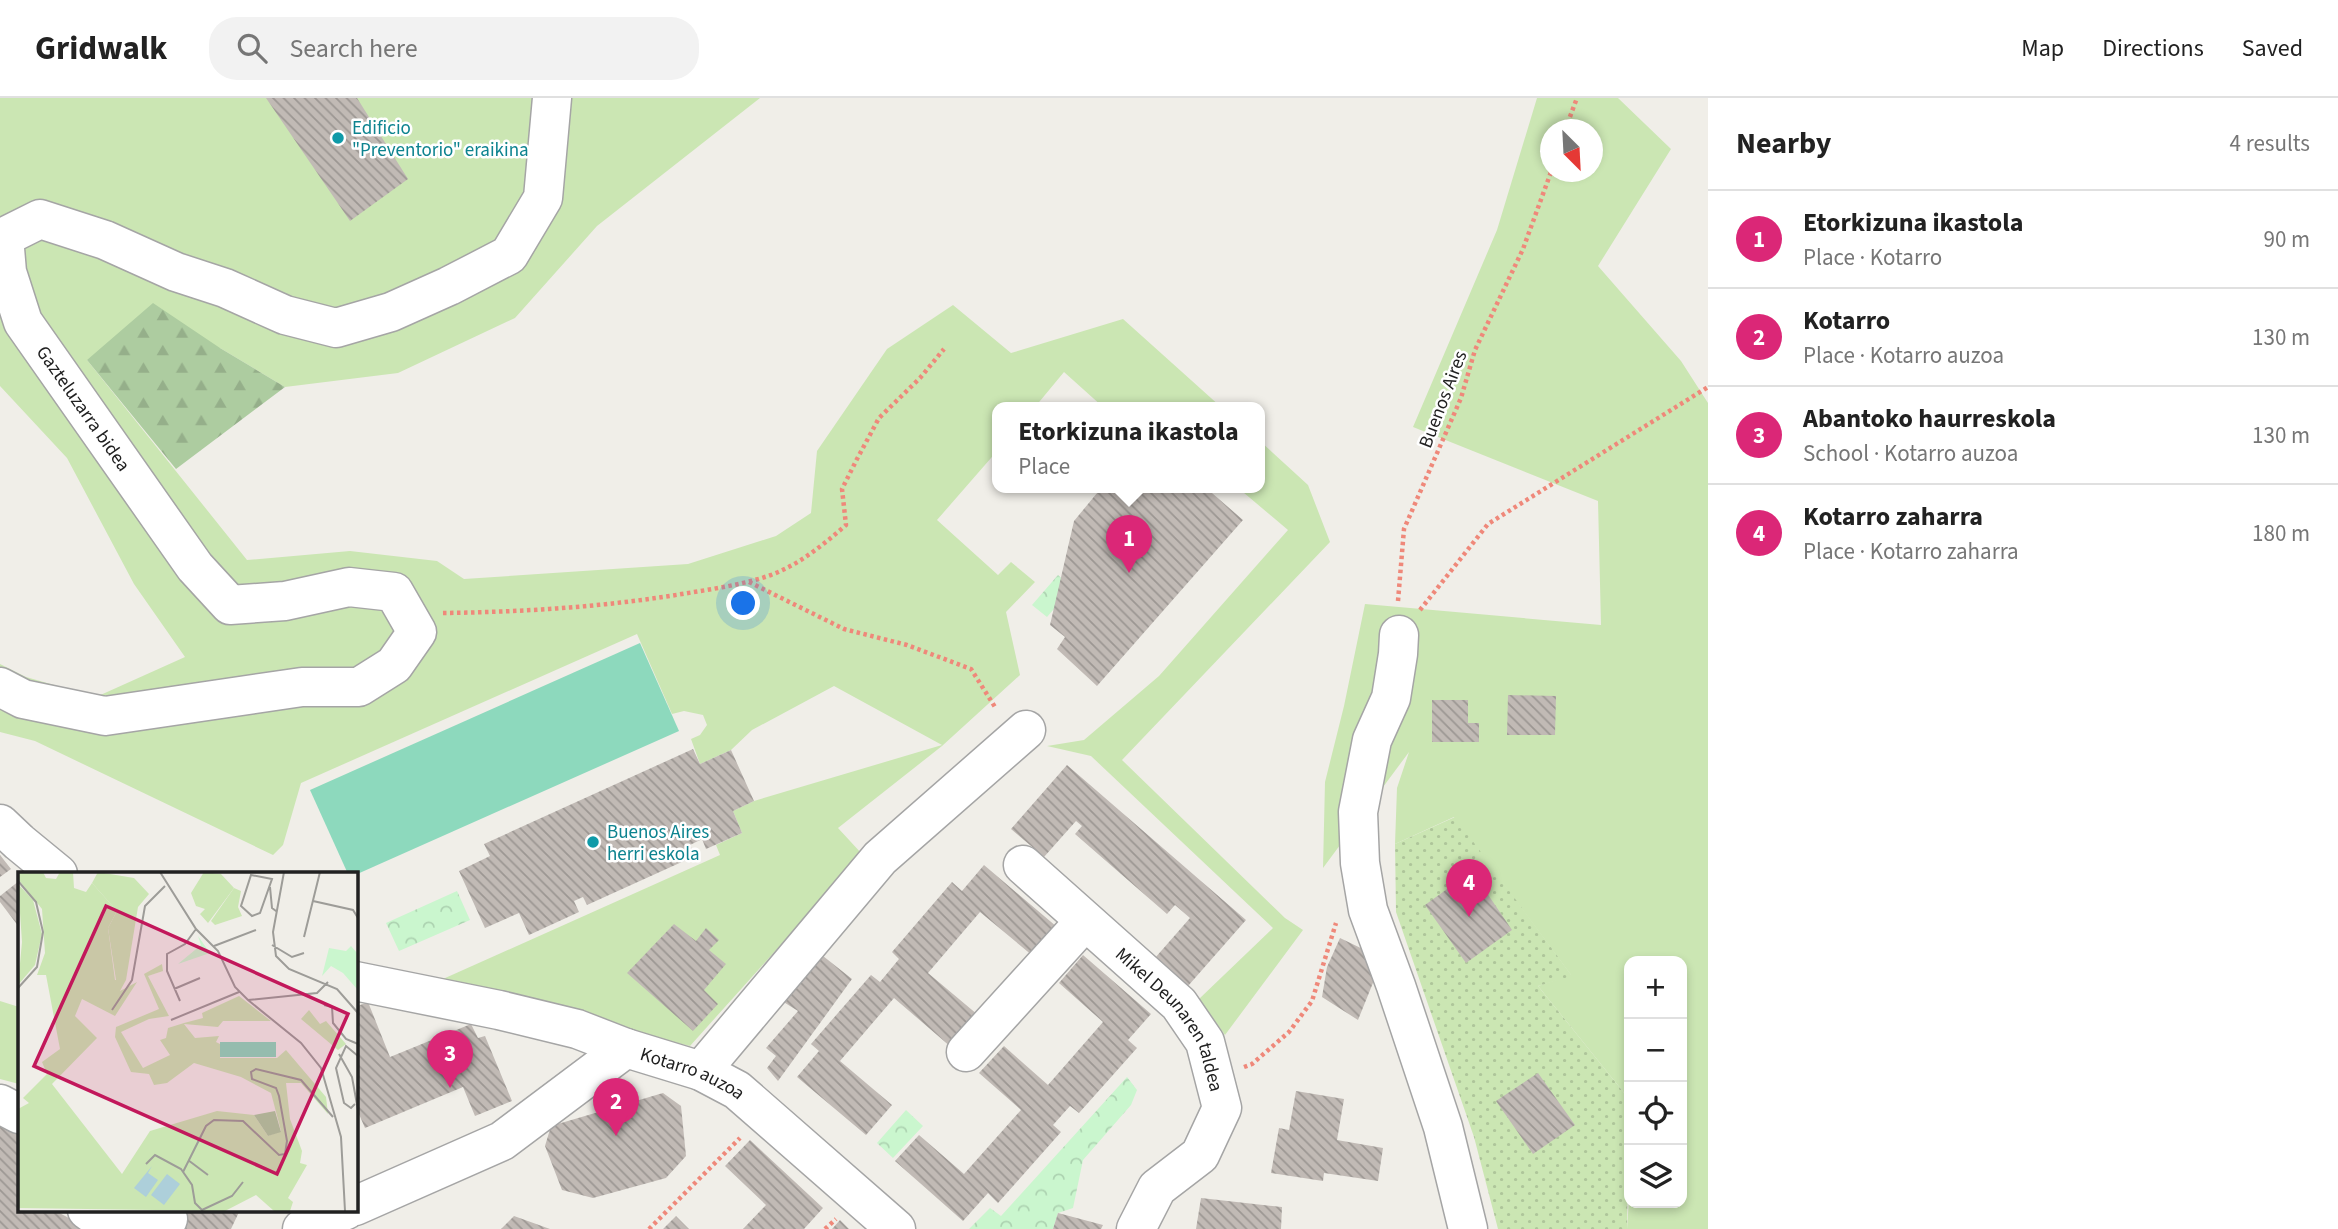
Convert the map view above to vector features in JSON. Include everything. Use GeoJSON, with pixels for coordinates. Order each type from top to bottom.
{"type":"FeatureCollection","features":[{"type":"Feature","properties":{"kind":"street","name":"Gazteluzarra bidea"},"geometry":{"type":"LineString","coordinates":[[405,611],[394,592],[349,587],[285,601],[230,605],[195,567],[23,322],[8,272],[4,237],[40,219],[105,240],[176,272],[225,288],[285,315],[336,328],[391,312],[509,255],[543,198],[552,98]]}},
{"type":"Feature","properties":{"kind":"street"},"geometry":{"type":"LineString","coordinates":[[0,687],[23,699],[105,716],[302,687],[359,687],[394,665],[417,632],[405,611]]}},
{"type":"Feature","properties":{"kind":"street"},"geometry":{"type":"LineString","coordinates":[[1399,639],[1391,698],[1372,740],[1358,812],[1360,863],[1368,911],[1443,1128],[1468,1229]]}},
{"type":"Feature","properties":{"kind":"street"},"geometry":{"type":"LineString","coordinates":[[701,1071],[880,858],[1026,730]]}},
{"type":"Feature","properties":{"kind":"street"},"geometry":{"type":"LineString","coordinates":[[0,824],[56,872]]}},
{"type":"Feature","properties":{"kind":"street","name":"Mikel Deunaren taldea"},"geometry":{"type":"LineString","coordinates":[[1023,865],[1178,1004],[1205,1042],[1222,1108],[1200,1155],[1157,1188],[1136,1229]]}},
{"type":"Feature","properties":{"kind":"street"},"geometry":{"type":"LineString","coordinates":[[965,1052],[1086,921]]}},
{"type":"Feature","properties":{"kind":"street"},"geometry":{"type":"LineString","coordinates":[[357,981],[577,1029],[626,1048]]}},
{"type":"Feature","properties":{"kind":"street","name":"Kotarro auzoa"},"geometry":{"type":"LineString","coordinates":[[357,1205],[502,1141],[626,1048],[701,1071],[737,1090],[896,1229]]}},
{"type":"Feature","properties":{"kind":"street"},"geometry":{"type":"LineString","coordinates":[[0,1104],[18,1113]]}},
{"type":"Feature","properties":{"kind":"street"},"geometry":{"type":"LineString","coordinates":[[89,1212],[111,1227],[136,1219],[145,1212]]}},
{"type":"Feature","properties":{"kind":"street"},"geometry":{"type":"LineString","coordinates":[[152,1212],[168,1219]]}},
{"type":"Feature","properties":{"kind":"street"},"geometry":{"type":"LineString","coordinates":[[302,1229],[341,1212]]}},
{"type":"Feature","properties":{"kind":"path"},"geometry":{"type":"LineString","coordinates":[[1569,119],[1577,98]]}},
{"type":"Feature","properties":{"kind":"path","name":"Buenos Aires"},"geometry":{"type":"LineString","coordinates":[[1399,639],[1398,591],[1404,529],[1461,398],[1475,350],[1523,249],[1547,182]]}},
{"type":"Feature","properties":{"kind":"path"},"geometry":{"type":"LineString","coordinates":[[405,611],[499,612],[602,606],[719,589],[773,574],[815,552],[846,525],[842,489],[879,418],[920,378],[944,349]]}},
{"type":"Feature","properties":{"kind":"path"},"geometry":{"type":"LineString","coordinates":[[1399,639],[1488,524],[1708,387]]}},
{"type":"Feature","properties":{"kind":"path"},"geometry":{"type":"LineString","coordinates":[[748,581],[844,629],[907,645],[971,669],[995,707]]}},
{"type":"Feature","properties":{"kind":"path"},"geometry":{"type":"LineString","coordinates":[[1215,1077],[1252,1064],[1289,1032],[1312,1001],[1336,923],[1365,892]]}},
{"type":"Feature","properties":{"kind":"path"},"geometry":{"type":"LineString","coordinates":[[649,1229],[741,1137]]}},
{"type":"Feature","properties":{"kind":"green space"},"geometry":{"type":"Polygon","coordinates":[[[0,98],[760,98],[597,226],[515,318],[398,373],[285,387],[220,348],[87,360],[247,560],[350,551],[437,561],[464,579],[688,564],[776,536],[811,513],[817,451],[887,349],[953,305],[1011,353],[1123,319],[1215,402],[1097,402],[1064,372],[1039,402],[992,402],[992,457],[937,520],[998,575],[1011,562],[1035,582],[1006,612],[1020,675],[942,746],[838,828],[862,854],[690,1046],[434,983],[720,855],[716,845],[742,833],[733,811],[754,801],[942,745],[834,686],[752,730],[731,750],[700,764],[691,739],[700,735],[707,725],[703,715],[684,711],[672,714],[637,634],[301,783],[283,845],[273,855],[35,741],[0,732],[0,664],[26,677],[96,697],[185,657],[134,584],[67,458],[0,386],[0,98]]]}},
{"type":"Feature","properties":{"kind":"green space"},"geometry":{"type":"Polygon","coordinates":[[[1537,98],[1618,98],[1671,149],[1598,266],[1681,361],[1708,403],[1708,1229],[1627,1229],[1628,1208],[1687,1208],[1687,956],[1624,956],[1624,1093],[1538,986],[1571,975],[1454,817],[1395,844],[1397,788],[1409,752],[1323,868],[1325,782],[1365,604],[1601,625],[1598,501],[1413,427],[1497,230],[1537,98]]]}},
{"type":"Feature","properties":{"kind":"green space"},"geometry":{"type":"Polygon","coordinates":[[[153,303],[285,387],[176,469],[87,360],[153,303]]]}},
{"type":"Feature","properties":{"kind":"green space"},"geometry":{"type":"Polygon","coordinates":[[[1265,446],[1308,485],[1330,542],[1122,760],[1285,918],[1303,930],[1225,1035],[1199,999],[1273,928],[1091,756],[1047,746],[1084,740],[1159,676],[1288,530],[1244,493],[1265,493],[1265,446]]]}},
{"type":"Feature","properties":{"kind":"green space"},"geometry":{"type":"Polygon","coordinates":[[[1058,575],[1072,588],[1047,617],[1032,605],[1058,575]]]}},
{"type":"Feature","properties":{"kind":"green space"},"geometry":{"type":"Polygon","coordinates":[[[640,643],[679,731],[357,874],[347,872],[310,790],[640,643]]]}},
{"type":"Feature","properties":{"kind":"green space"},"geometry":{"type":"Polygon","coordinates":[[[1455,817],[1572,976],[1538,986],[1624,1093],[1624,1208],[1627,1208],[1627,1229],[1498,1229],[1474,1137],[1396,912],[1395,844],[1455,817]]]}},
{"type":"Feature","properties":{"kind":"green space"},"geometry":{"type":"Polygon","coordinates":[[[457,891],[470,920],[399,951],[386,923],[457,891]]]}},
{"type":"Feature","properties":{"kind":"green space"},"geometry":{"type":"Polygon","coordinates":[[[0,1001],[18,1007],[18,1084],[0,1079],[0,1001]]]}},
{"type":"Feature","properties":{"kind":"green space"},"geometry":{"type":"Polygon","coordinates":[[[1127,1077],[1137,1090],[1131,1105],[1083,1160],[1073,1208],[1058,1213],[1053,1229],[969,1229],[990,1208],[1001,1216],[1127,1077]]]}},
{"type":"Feature","properties":{"kind":"green space"},"geometry":{"type":"Polygon","coordinates":[[[906,1110],[923,1126],[893,1158],[877,1143],[906,1110]]]}},
{"type":"Feature","properties":{"kind":"building","name":"Edificio \"Preventorio\" eraikina"},"geometry":{"type":"Polygon","coordinates":[[[266,98],[357,98],[408,179],[350,221],[266,98]]]}},
{"type":"Feature","properties":{"kind":"building"},"geometry":{"type":"Polygon","coordinates":[[[1097,493],[1212,493],[1243,520],[1097,686],[1057,649],[1065,637],[1050,625],[1074,521],[1097,493]]]}},
{"type":"Feature","properties":{"kind":"building"},"geometry":{"type":"Polygon","coordinates":[[[1508,695],[1556,696],[1555,735],[1507,735],[1508,695]]]}},
{"type":"Feature","properties":{"kind":"building"},"geometry":{"type":"Polygon","coordinates":[[[1432,700],[1468,700],[1468,723],[1479,723],[1479,742],[1432,742],[1432,700]]]}},
{"type":"Feature","properties":{"kind":"building","name":"Buenos Aires herri eskola"},"geometry":{"type":"Polygon","coordinates":[[[693,749],[700,764],[731,750],[754,801],[733,811],[742,833],[706,849],[702,839],[690,845],[695,856],[587,905],[583,897],[574,901],[579,912],[529,935],[519,913],[485,928],[459,871],[490,856],[484,844],[693,749]]]}},
{"type":"Feature","properties":{"kind":"building"},"geometry":{"type":"Polygon","coordinates":[[[1067,765],[1246,920],[1188,986],[1155,958],[1190,918],[1175,905],[1167,914],[1075,834],[1082,826],[1076,821],[1044,857],[1011,829],[1067,765]]]}},
{"type":"Feature","properties":{"kind":"building"},"geometry":{"type":"Polygon","coordinates":[[[0,855],[11,869],[0,877],[0,855]]]}},
{"type":"Feature","properties":{"kind":"building"},"geometry":{"type":"Polygon","coordinates":[[[984,865],[1057,927],[1033,956],[980,912],[928,973],[978,1015],[951,1047],[894,998],[840,1061],[892,1105],[866,1135],[797,1077],[819,1051],[811,1044],[871,975],[880,982],[899,959],[892,952],[952,882],[962,891],[984,865]]]}},
{"type":"Feature","properties":{"kind":"building"},"geometry":{"type":"Polygon","coordinates":[[[1472,871],[1512,930],[1466,963],[1425,905],[1472,871]]]}},
{"type":"Feature","properties":{"kind":"building"},"geometry":{"type":"Polygon","coordinates":[[[18,882],[18,926],[0,902],[0,896],[18,882]]]}},
{"type":"Feature","properties":{"kind":"building"},"geometry":{"type":"Polygon","coordinates":[[[674,924],[696,941],[706,928],[719,940],[709,950],[726,964],[704,990],[718,1004],[693,1031],[627,973],[674,924]]]}},
{"type":"Feature","properties":{"kind":"building"},"geometry":{"type":"Polygon","coordinates":[[[1340,938],[1371,953],[1379,968],[1358,1020],[1322,997],[1327,967],[1340,938]]]}},
{"type":"Feature","properties":{"kind":"building"},"geometry":{"type":"Polygon","coordinates":[[[1083,955],[1151,1014],[1128,1040],[1137,1048],[1079,1113],[1070,1106],[1053,1125],[1061,1132],[998,1203],[988,1193],[963,1221],[895,1161],[919,1135],[964,1174],[1021,1110],[979,1073],[1004,1046],[1048,1085],[1103,1022],[1059,983],[1083,955]]]}},
{"type":"Feature","properties":{"kind":"building"},"geometry":{"type":"Polygon","coordinates":[[[823,956],[852,979],[778,1081],[767,1068],[776,1056],[766,1048],[798,1011],[782,1001],[823,956]]]}},
{"type":"Feature","properties":{"kind":"building"},"geometry":{"type":"Polygon","coordinates":[[[368,1002],[390,1057],[471,1024],[478,1038],[485,1036],[512,1101],[475,1116],[463,1087],[365,1128],[357,1110],[357,1006],[368,1002]]]}},
{"type":"Feature","properties":{"kind":"building"},"geometry":{"type":"Polygon","coordinates":[[[1538,1073],[1575,1125],[1533,1154],[1496,1101],[1538,1073]]]}},
{"type":"Feature","properties":{"kind":"building"},"geometry":{"type":"Polygon","coordinates":[[[1296,1091],[1344,1099],[1337,1140],[1383,1148],[1378,1181],[1324,1173],[1323,1181],[1271,1173],[1279,1128],[1289,1130],[1296,1091]]]}},
{"type":"Feature","properties":{"kind":"building"},"geometry":{"type":"Polygon","coordinates":[[[663,1093],[681,1106],[686,1156],[666,1178],[593,1198],[562,1190],[545,1146],[551,1126],[663,1093]]]}},
{"type":"Feature","properties":{"kind":"building"},"geometry":{"type":"Polygon","coordinates":[[[0,1121],[18,1131],[18,1212],[58,1212],[89,1229],[0,1229],[0,1121]]]}},
{"type":"Feature","properties":{"kind":"building"},"geometry":{"type":"Polygon","coordinates":[[[750,1140],[823,1208],[804,1229],[743,1229],[766,1205],[725,1166],[750,1140]]]}},
{"type":"Feature","properties":{"kind":"building"},"geometry":{"type":"Polygon","coordinates":[[[1201,1198],[1282,1207],[1281,1229],[1196,1229],[1201,1198]]]}},
{"type":"Feature","properties":{"kind":"building"},"geometry":{"type":"Polygon","coordinates":[[[186,1212],[239,1212],[231,1229],[177,1229],[186,1212]]]}},
{"type":"Feature","properties":{"kind":"building"},"geometry":{"type":"Polygon","coordinates":[[[1058,1213],[1103,1225],[1101,1229],[1053,1229],[1058,1213]]]}},
{"type":"Feature","properties":{"kind":"building"},"geometry":{"type":"Polygon","coordinates":[[[514,1216],[550,1229],[501,1229],[514,1216]]]}},
{"type":"Feature","properties":{"kind":"building"},"geometry":{"type":"Polygon","coordinates":[[[676,1216],[689,1229],[663,1229],[676,1216]]]}},
{"type":"Feature","properties":{"kind":"building"},"geometry":{"type":"Polygon","coordinates":[[[840,1220],[849,1229],[832,1229],[840,1220]]]}},
{"type":"Feature","properties":{"kind":"place","name":"Edificio \"Preventorio\" eraikina"},"geometry":{"type":"Point","coordinates":[338,138]}},
{"type":"Feature","properties":{"kind":"place","name":"Etorkizuna ikastola"},"geometry":{"type":"Point","coordinates":[1129,573]}},
{"type":"Feature","properties":{"kind":"place","name":"Buenos Aires herri eskola"},"geometry":{"type":"Point","coordinates":[593,842]}},
{"type":"Feature","properties":{"kind":"place","name":"Kotarro zaharra"},"geometry":{"type":"Point","coordinates":[1469,917]}},
{"type":"Feature","properties":{"kind":"place","name":"Abantoko haurreskola"},"geometry":{"type":"Point","coordinates":[450,1088]}},
{"type":"Feature","properties":{"kind":"place","name":"Kotarro"},"geometry":{"type":"Point","coordinates":[616,1136]}}]}
